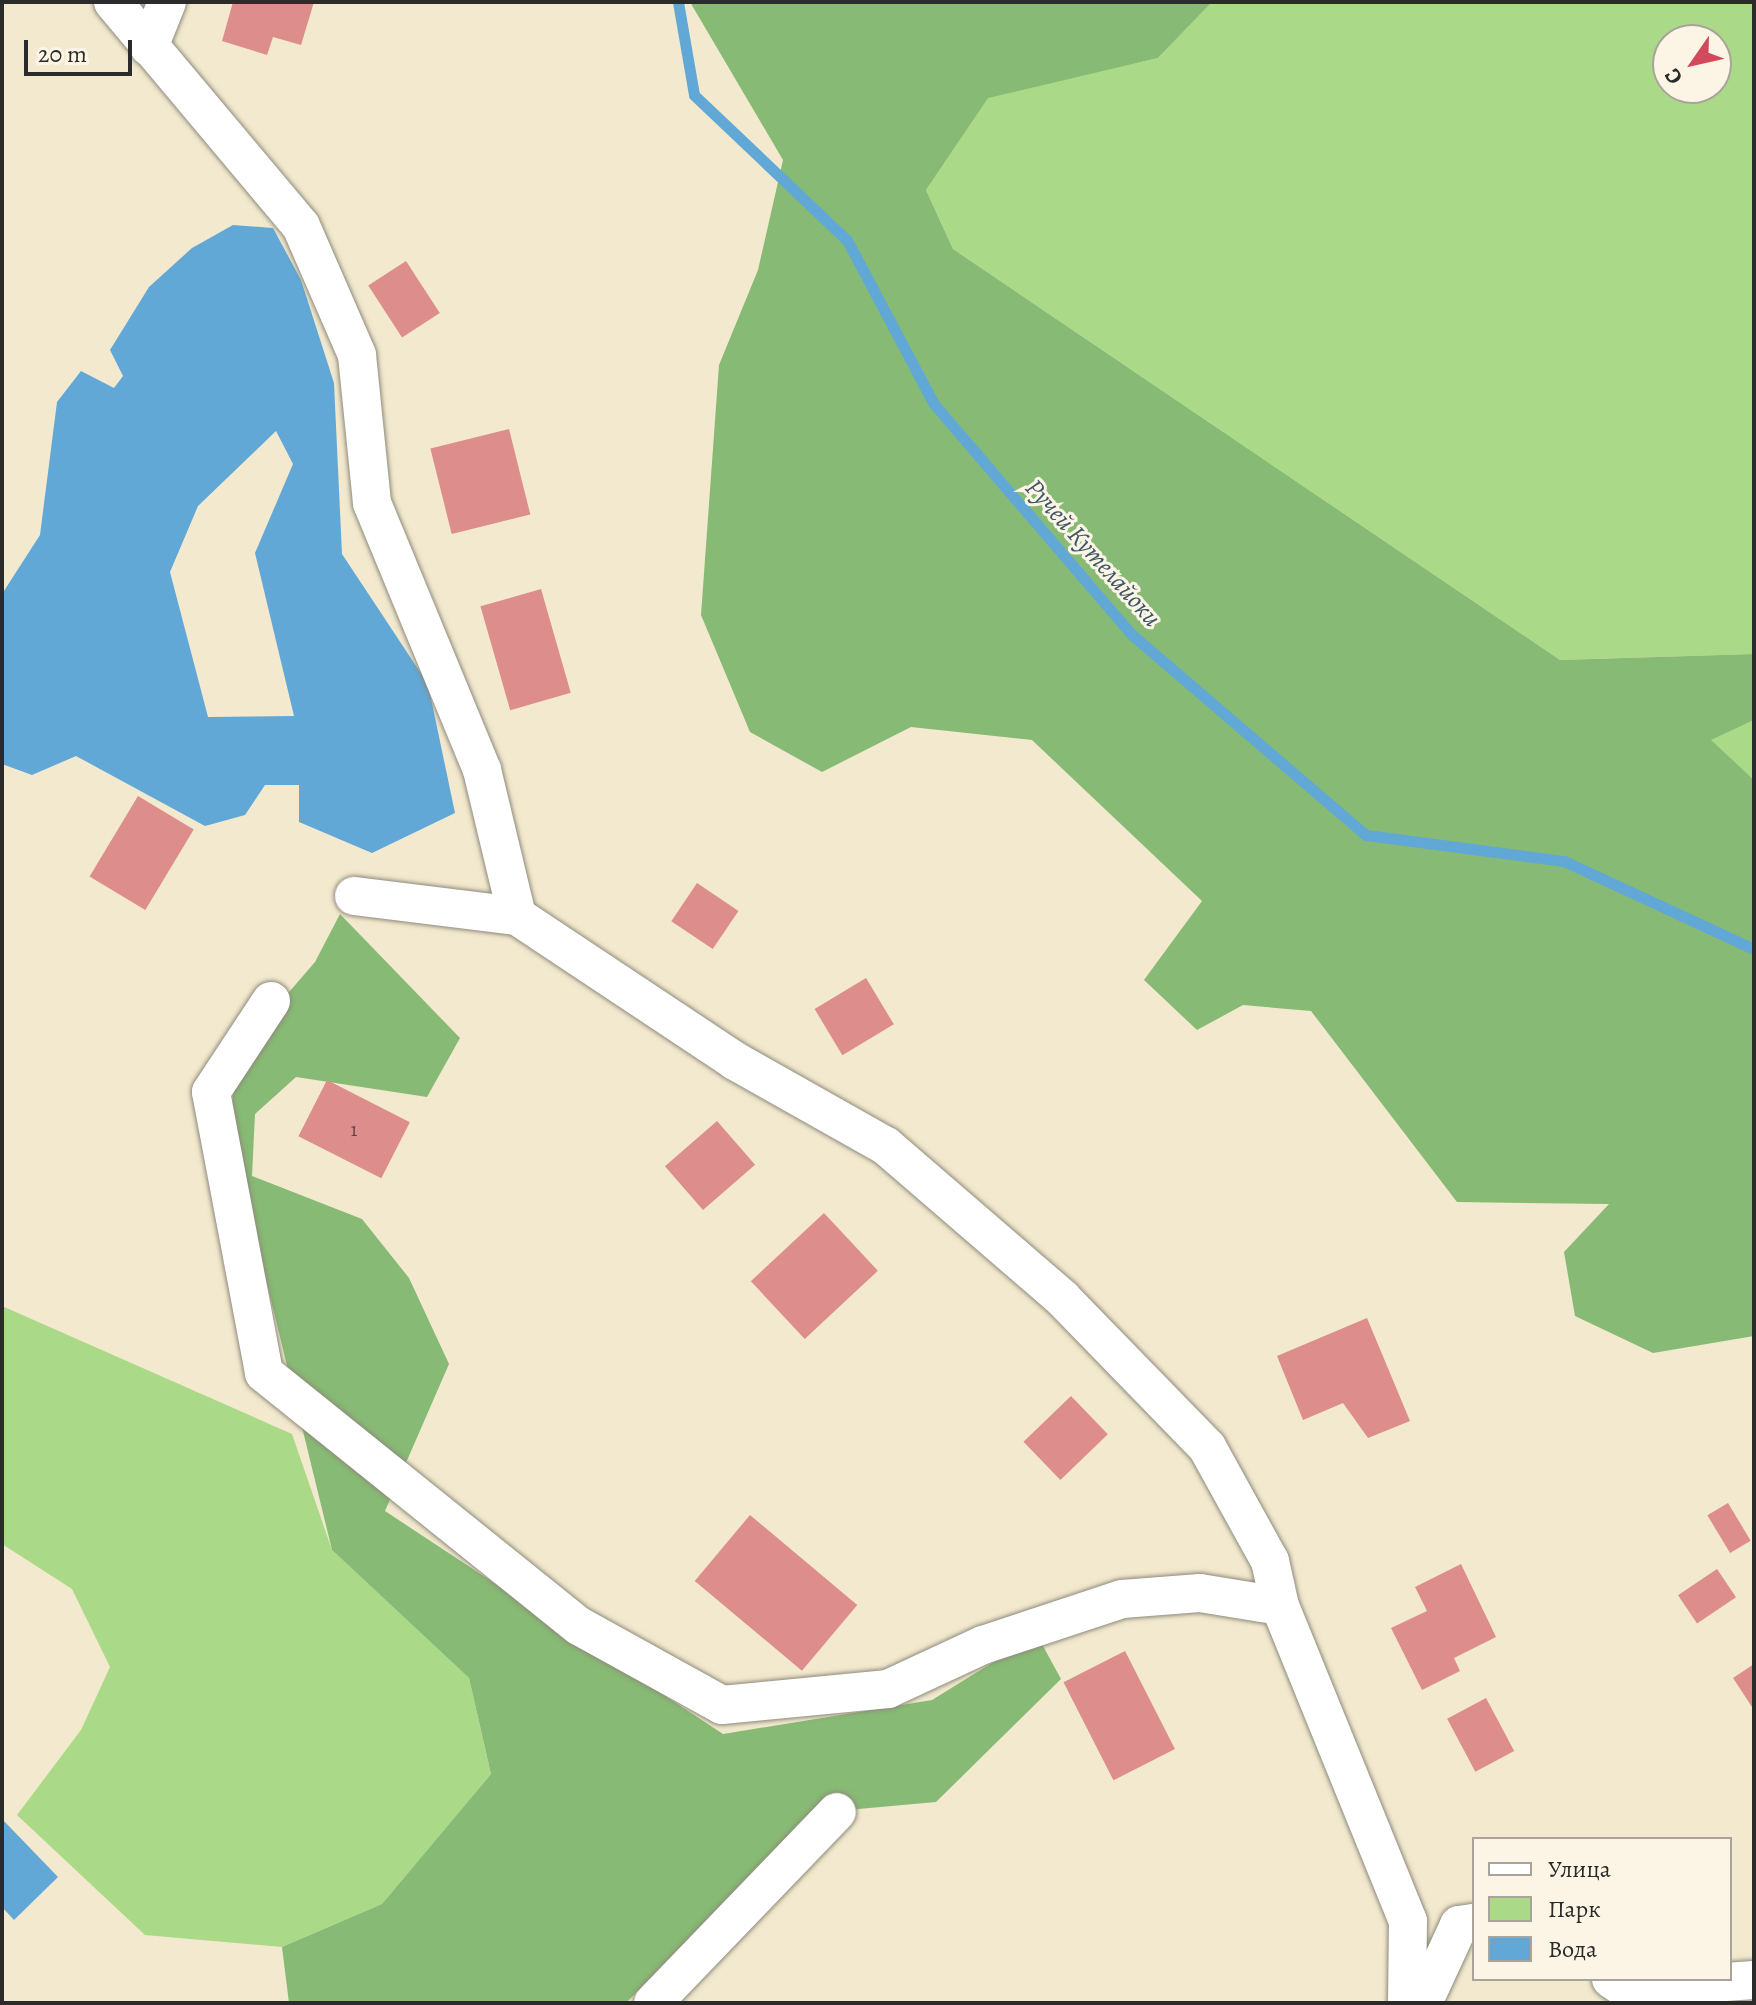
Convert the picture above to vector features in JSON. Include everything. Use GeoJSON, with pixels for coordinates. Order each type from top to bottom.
{"type":"FeatureCollection","features":[{"type":"Feature","properties":{"kind":"street"},"geometry":{"type":"LineString","coordinates":[[113,2],[301,226],[357,355],[372,503],[482,770],[517,916]]}},
{"type":"Feature","properties":{"kind":"street"},"geometry":{"type":"LineString","coordinates":[[149,47],[167,2]]}},
{"type":"Feature","properties":{"kind":"street"},"geometry":{"type":"LineString","coordinates":[[354,896],[517,916],[735,1061],[886,1146],[1062,1298],[1207,1447],[1270,1561],[1280,1606],[1408,1921],[1407,2003]]}},
{"type":"Feature","properties":{"kind":"street"},"geometry":{"type":"LineString","coordinates":[[271,1001],[211,1092],[264,1373],[579,1626],[722,1705],[888,1689],[983,1645],[1122,1599],[1200,1593],[1280,1606]]}},
{"type":"Feature","properties":{"kind":"street"},"geometry":{"type":"LineString","coordinates":[[653,2003],[837,1812]]}},
{"type":"Feature","properties":{"kind":"street"},"geometry":{"type":"LineString","coordinates":[[1423,2003],[1459,1925],[1472,1923]]}},
{"type":"Feature","properties":{"kind":"street"},"geometry":{"type":"LineString","coordinates":[[1614,1981],[1626,1989],[1754,1980]]}},
{"type":"Feature","properties":{"kind":"green space"},"geometry":{"type":"Polygon","coordinates":[[[690,2],[1212,2],[1158,58],[988,98],[926,190],[953,249],[1560,660],[1754,654],[1754,720],[1711,740],[1754,780],[1754,1336],[1653,1353],[1575,1316],[1564,1252],[1609,1204],[1457,1202],[1311,1011],[1243,1005],[1197,1030],[1144,980],[1202,901],[1032,740],[911,727],[822,772],[750,732],[701,615],[719,365],[758,270],[783,160],[690,2]]]}},
{"type":"Feature","properties":{"kind":"green space"},"geometry":{"type":"Polygon","coordinates":[[[1212,2],[1754,2],[1754,654],[1560,660],[953,249],[926,190],[988,97],[1158,58],[1212,2]]]}},
{"type":"Feature","properties":{"kind":"green space"},"geometry":{"type":"Polygon","coordinates":[[[1754,720],[1754,780],[1710,740],[1754,720]]]}},
{"type":"Feature","properties":{"kind":"green space"},"geometry":{"type":"Polygon","coordinates":[[[340,914],[460,1038],[427,1097],[296,1077],[255,1114],[252,1176],[362,1219],[409,1278],[449,1364],[385,1511],[723,1734],[932,1700],[1037,1635],[1061,1679],[936,1802],[814,1813],[626,2003],[289,2003],[282,1947],[382,1904],[491,1774],[469,1678],[332,1550],[229,1128],[239,1050],[315,962],[340,914]]]}},
{"type":"Feature","properties":{"kind":"green space"},"geometry":{"type":"Polygon","coordinates":[[[2,1306],[292,1434],[332,1550],[469,1678],[491,1774],[382,1904],[282,1947],[145,1935],[17,1815],[81,1730],[110,1667],[72,1589],[2,1544],[2,1306]]]}},
{"type":"Feature","properties":{"kind":"water"},"geometry":{"type":"Polygon","coordinates":[[[233,225],[273,228],[301,280],[334,383],[342,554],[428,684],[455,813],[372,853],[299,822],[299,785],[265,785],[245,815],[205,826],[76,756],[32,775],[2,764],[2,594],[40,535],[57,402],[81,371],[114,388],[123,376],[110,350],[149,287],[192,248],[233,225]],[[276,431],[198,506],[170,572],[208,717],[294,716],[255,553],[293,464],[276,431]]]}},
{"type":"Feature","properties":{"kind":"water"},"geometry":{"type":"Polygon","coordinates":[[[2,1819],[58,1877],[14,1920],[2,1907],[2,1819]]]}},
{"type":"Feature","properties":{"kind":"building"},"geometry":{"type":"Polygon","coordinates":[[[233,2],[314,2],[301,45],[273,37],[267,55],[222,41],[233,2]]]}},
{"type":"Feature","properties":{"kind":"building"},"geometry":{"type":"Polygon","coordinates":[[[406,261],[440,313],[402,338],[368,286],[406,261]]]}},
{"type":"Feature","properties":{"kind":"building"},"geometry":{"type":"Polygon","coordinates":[[[509,429],[530,514],[452,534],[430,449],[509,429]]]}},
{"type":"Feature","properties":{"kind":"building"},"geometry":{"type":"Polygon","coordinates":[[[541,589],[571,693],[510,710],[480,606],[541,589]]]}},
{"type":"Feature","properties":{"kind":"building"},"geometry":{"type":"Polygon","coordinates":[[[138,796],[194,829],[145,910],[90,877],[138,796]]]}},
{"type":"Feature","properties":{"kind":"building"},"geometry":{"type":"Polygon","coordinates":[[[697,883],[738,911],[713,949],[671,921],[697,883]]]}},
{"type":"Feature","properties":{"kind":"building"},"geometry":{"type":"Polygon","coordinates":[[[866,978],[894,1024],[842,1055],[815,1009],[866,978]]]}},
{"type":"Feature","properties":{"kind":"building"},"geometry":{"type":"Polygon","coordinates":[[[327,1080],[410,1122],[381,1178],[298,1136],[327,1080]]]}},
{"type":"Feature","properties":{"kind":"building"},"geometry":{"type":"Polygon","coordinates":[[[717,1121],[755,1165],[703,1210],[665,1166],[717,1121]]]}},
{"type":"Feature","properties":{"kind":"building"},"geometry":{"type":"Polygon","coordinates":[[[824,1213],[878,1271],[805,1339],[751,1281],[824,1213]]]}},
{"type":"Feature","properties":{"kind":"building"},"geometry":{"type":"Polygon","coordinates":[[[1367,1318],[1410,1421],[1368,1438],[1343,1403],[1303,1420],[1277,1356],[1367,1318]]]}},
{"type":"Feature","properties":{"kind":"building"},"geometry":{"type":"Polygon","coordinates":[[[1071,1396],[1108,1434],[1060,1480],[1024,1442],[1071,1396]]]}},
{"type":"Feature","properties":{"kind":"building"},"geometry":{"type":"Polygon","coordinates":[[[1728,1503],[1751,1541],[1730,1553],[1707,1515],[1728,1503]]]}},
{"type":"Feature","properties":{"kind":"building"},"geometry":{"type":"Polygon","coordinates":[[[750,1515],[857,1605],[802,1671],[695,1581],[750,1515]]]}},
{"type":"Feature","properties":{"kind":"building"},"geometry":{"type":"Polygon","coordinates":[[[1461,1564],[1496,1637],[1454,1658],[1460,1671],[1422,1690],[1391,1628],[1427,1611],[1415,1587],[1461,1564]]]}},
{"type":"Feature","properties":{"kind":"building"},"geometry":{"type":"Polygon","coordinates":[[[1717,1569],[1736,1597],[1697,1623],[1678,1595],[1717,1569]]]}},
{"type":"Feature","properties":{"kind":"building"},"geometry":{"type":"Polygon","coordinates":[[[1125,1651],[1175,1749],[1113,1780],[1064,1682],[1125,1651]]]}},
{"type":"Feature","properties":{"kind":"building"},"geometry":{"type":"Polygon","coordinates":[[[1754,1664],[1754,1710],[1733,1678],[1754,1664]]]}},
{"type":"Feature","properties":{"kind":"building"},"geometry":{"type":"Polygon","coordinates":[[[1486,1698],[1514,1751],[1475,1772],[1447,1719],[1486,1698]]]}},
{"type":"Feature","properties":{"kind":"waterway","name":"Ручей Кутелайоки"},"geometry":{"type":"LineString","coordinates":[[678,2],[694,95],[847,240],[934,404],[1130,633],[1366,835],[1564,861],[1754,949]]}}]}
